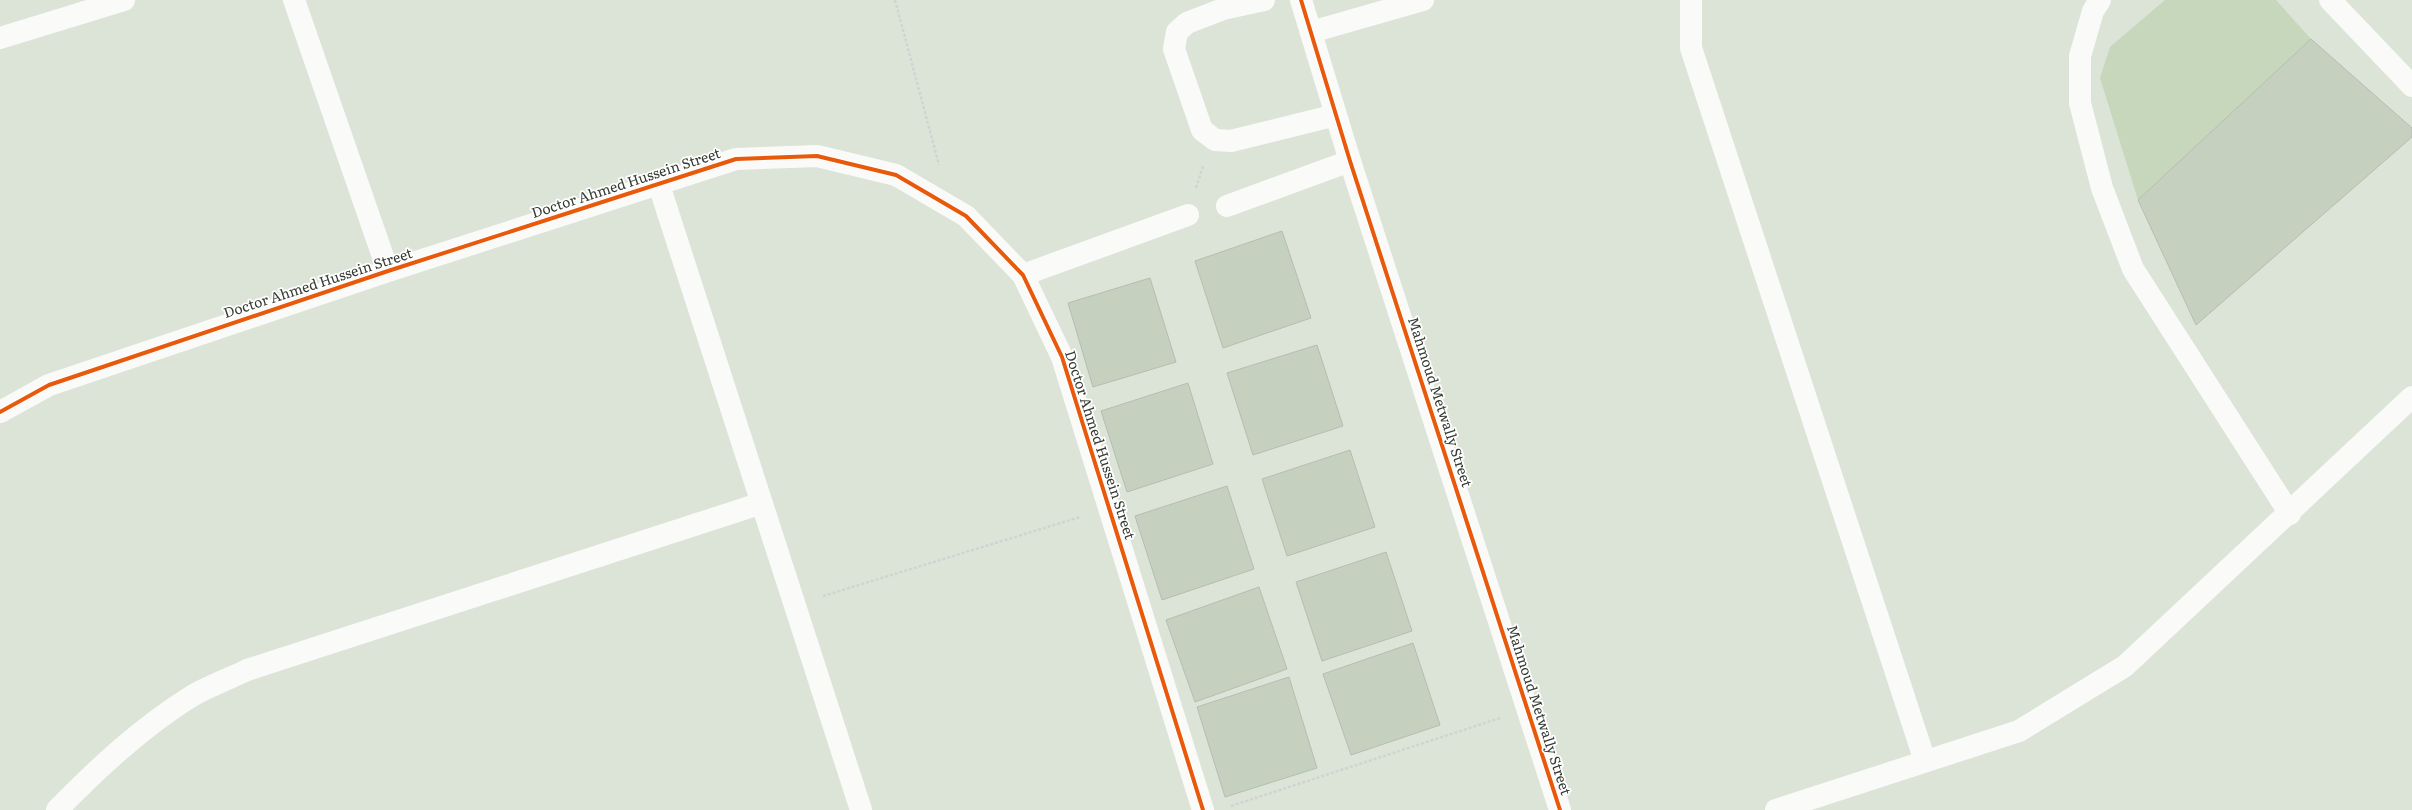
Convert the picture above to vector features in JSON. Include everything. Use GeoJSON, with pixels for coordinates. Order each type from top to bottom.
{"type":"FeatureCollection","features":[{"type":"Feature","properties":{"kind":"street"},"geometry":{"type":"LineString","coordinates":[[0,38],[78,6],[124,0]]}},
{"type":"Feature","properties":{"kind":"street"},"geometry":{"type":"LineString","coordinates":[[294,0],[388,271]]}},
{"type":"Feature","properties":{"kind":"street"},"geometry":{"type":"LineString","coordinates":[[1264,0],[1223,9],[1187,23],[1177,32],[1174,49],[1176,57],[1202,130],[1215,140],[1231,141],[1336,115]]}},
{"type":"Feature","properties":{"kind":"street","name":"Mahmoud Metwally Street"},"geometry":{"type":"LineString","coordinates":[[1301,0],[1350,161],[1560,810]]}},
{"type":"Feature","properties":{"kind":"street"},"geometry":{"type":"LineString","coordinates":[[1311,32],[1423,0]]}},
{"type":"Feature","properties":{"kind":"street"},"geometry":{"type":"LineString","coordinates":[[1691,0],[1691,48],[1925,761]]}},
{"type":"Feature","properties":{"kind":"street"},"geometry":{"type":"LineString","coordinates":[[2100,0],[2093,11],[2080,56],[2080,103],[2102,188],[2133,269],[2290,514]]}},
{"type":"Feature","properties":{"kind":"street"},"geometry":{"type":"LineString","coordinates":[[2330,0],[2412,86]]}},
{"type":"Feature","properties":{"kind":"street","name":"Doctor Ahmed Hussein Street"},"geometry":{"type":"LineString","coordinates":[[0,412],[49,385],[388,271],[736,159],[817,156],[896,175],[966,216],[1023,275],[1062,357],[1203,810]]}},
{"type":"Feature","properties":{"kind":"street"},"geometry":{"type":"LineString","coordinates":[[1227,206],[1350,161]]}},
{"type":"Feature","properties":{"kind":"street"},"geometry":{"type":"LineString","coordinates":[[658,185],[862,810]]}},
{"type":"Feature","properties":{"kind":"street"},"geometry":{"type":"LineString","coordinates":[[1023,275],[1188,215]]}},
{"type":"Feature","properties":{"kind":"street"},"geometry":{"type":"LineString","coordinates":[[1776,810],[2019,731],[2126,666],[2290,514],[2412,397]]}},
{"type":"Feature","properties":{"kind":"street"},"geometry":{"type":"LineString","coordinates":[[57,810],[95,771],[143,732],[193,696],[247,670],[762,503]]}},
{"type":"Feature","properties":{"kind":"path"},"geometry":{"type":"LineString","coordinates":[[894,0],[950,206]]}},
{"type":"Feature","properties":{"kind":"path"},"geometry":{"type":"LineString","coordinates":[[1188,215],[1207,154],[1215,140]]}},
{"type":"Feature","properties":{"kind":"path"},"geometry":{"type":"LineString","coordinates":[[795,604],[1109,508]]}},
{"type":"Feature","properties":{"kind":"path"},"geometry":{"type":"LineString","coordinates":[[1227,808],[1527,709]]}},
{"type":"Feature","properties":{"kind":"green space"},"geometry":{"type":"Polygon","coordinates":[[[2165,0],[2276,0],[2311,39],[2138,200],[2100,78],[2110,47],[2165,0]]]}},
{"type":"Feature","properties":{"kind":"building"},"geometry":{"type":"Polygon","coordinates":[[[2311,39],[2412,128],[2412,137],[2196,325],[2138,200],[2311,39]]]}},
{"type":"Feature","properties":{"kind":"building"},"geometry":{"type":"Polygon","coordinates":[[[1282,231],[1311,318],[1223,348],[1195,261],[1282,231]]]}},
{"type":"Feature","properties":{"kind":"building"},"geometry":{"type":"Polygon","coordinates":[[[1150,278],[1176,362],[1093,387],[1068,303],[1150,278]]]}},
{"type":"Feature","properties":{"kind":"building"},"geometry":{"type":"Polygon","coordinates":[[[1317,345],[1343,426],[1253,455],[1227,373],[1317,345]]]}},
{"type":"Feature","properties":{"kind":"building"},"geometry":{"type":"Polygon","coordinates":[[[1188,383],[1213,464],[1127,492],[1101,411],[1188,383]]]}},
{"type":"Feature","properties":{"kind":"building"},"geometry":{"type":"Polygon","coordinates":[[[1350,450],[1375,527],[1287,556],[1262,479],[1350,450]]]}},
{"type":"Feature","properties":{"kind":"building"},"geometry":{"type":"Polygon","coordinates":[[[1227,486],[1254,569],[1162,600],[1135,516],[1227,486]]]}},
{"type":"Feature","properties":{"kind":"building"},"geometry":{"type":"Polygon","coordinates":[[[1386,552],[1412,631],[1322,661],[1296,582],[1386,552]]]}},
{"type":"Feature","properties":{"kind":"building"},"geometry":{"type":"Polygon","coordinates":[[[1259,587],[1287,669],[1195,702],[1166,620],[1259,587]]]}},
{"type":"Feature","properties":{"kind":"building"},"geometry":{"type":"Polygon","coordinates":[[[1413,643],[1440,725],[1351,755],[1323,674],[1413,643]]]}},
{"type":"Feature","properties":{"kind":"building"},"geometry":{"type":"Polygon","coordinates":[[[1289,677],[1317,768],[1225,797],[1197,707],[1289,677]]]}},
{"type":"Feature","properties":{"kind":"cycle path"},"geometry":{"type":"LineString","coordinates":[[1301,0],[1350,161],[1560,810]]}},
{"type":"Feature","properties":{"kind":"cycle path"},"geometry":{"type":"LineString","coordinates":[[0,412],[49,385],[388,271],[736,159],[817,156],[896,175],[966,216],[1023,275],[1062,357],[1203,810]]}}]}
